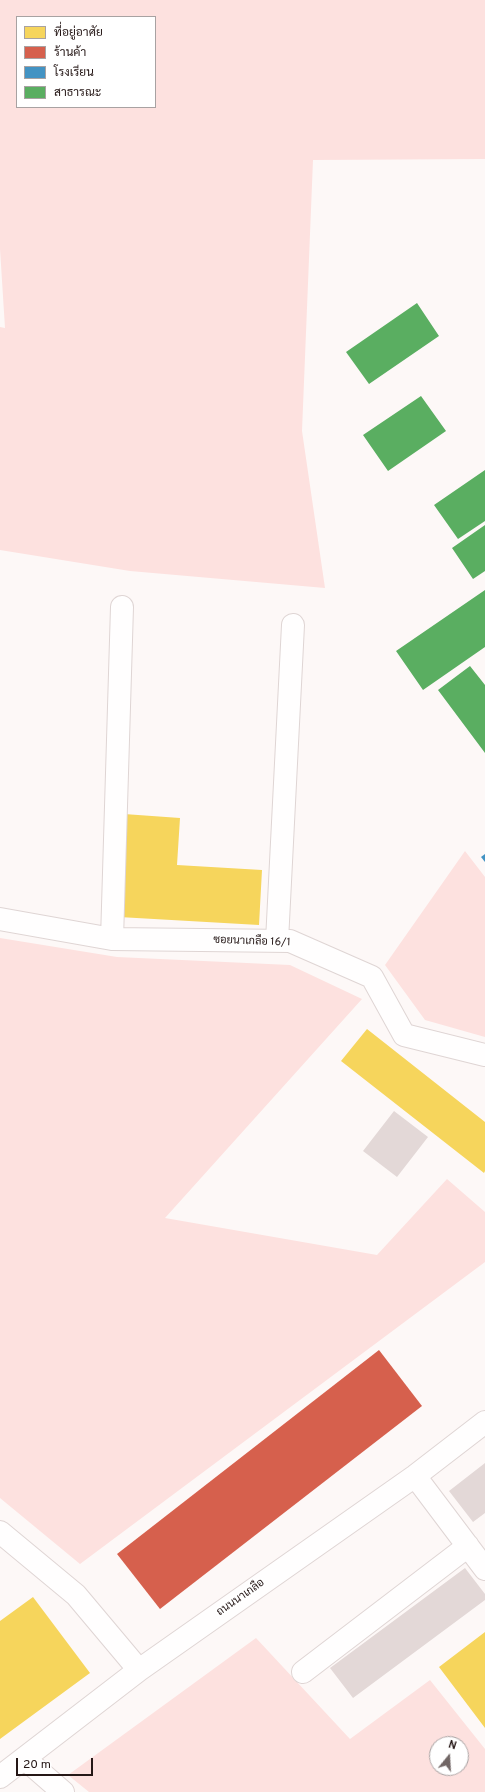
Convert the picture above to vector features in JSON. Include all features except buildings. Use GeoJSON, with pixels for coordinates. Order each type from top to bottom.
{"type":"FeatureCollection","features":[{"type":"Feature","properties":{"kind":"street"},"geometry":{"type":"LineString","coordinates":[[112,939],[122,607]]}},
{"type":"Feature","properties":{"kind":"street"},"geometry":{"type":"LineString","coordinates":[[277,941],[293,625]]}},
{"type":"Feature","properties":{"kind":"street","name":"ซอยนาเกลือ 16/1"},"geometry":{"type":"LineString","coordinates":[[0,919],[112,939],[290,940],[372,977],[404,1035],[485,1055]]}},
{"type":"Feature","properties":{"kind":"street","name":"ถนนนาเกลือ"},"geometry":{"type":"LineString","coordinates":[[0,1777],[139,1670],[415,1476],[485,1422]]}},
{"type":"Feature","properties":{"kind":"street"},"geometry":{"type":"LineString","coordinates":[[415,1476],[485,1569]]}},
{"type":"Feature","properties":{"kind":"street"},"geometry":{"type":"LineString","coordinates":[[0,1532],[76,1595],[139,1670]]}},
{"type":"Feature","properties":{"kind":"street"},"geometry":{"type":"LineString","coordinates":[[303,1672],[468,1546]]}},
{"type":"Feature","properties":{"kind":"street"},"geometry":{"type":"LineString","coordinates":[[25,1759],[63,1792]]}},
{"type":"Feature","properties":{"kind":"shaded area"},"geometry":{"type":"Polygon","coordinates":[[[0,0],[485,0],[485,159],[313,160],[302,431],[325,588],[130,571],[0,550],[0,327],[5,328],[0,249],[0,0]]]}},
{"type":"Feature","properties":{"kind":"shaded area"},"geometry":{"type":"Polygon","coordinates":[[[465,851],[485,877],[485,1037],[425,1020],[385,965],[465,851]]]}},
{"type":"Feature","properties":{"kind":"shaded area"},"geometry":{"type":"Polygon","coordinates":[[[0,938],[117,957],[290,965],[362,999],[165,1218],[377,1255],[447,1179],[485,1212],[485,1262],[80,1564],[0,1498],[0,938]]]}},
{"type":"Feature","properties":{"kind":"shaded area"},"geometry":{"type":"Polygon","coordinates":[[[256,1638],[350,1739],[430,1680],[485,1749],[485,1792],[89,1792],[68,1775],[256,1638]]]}}]}
